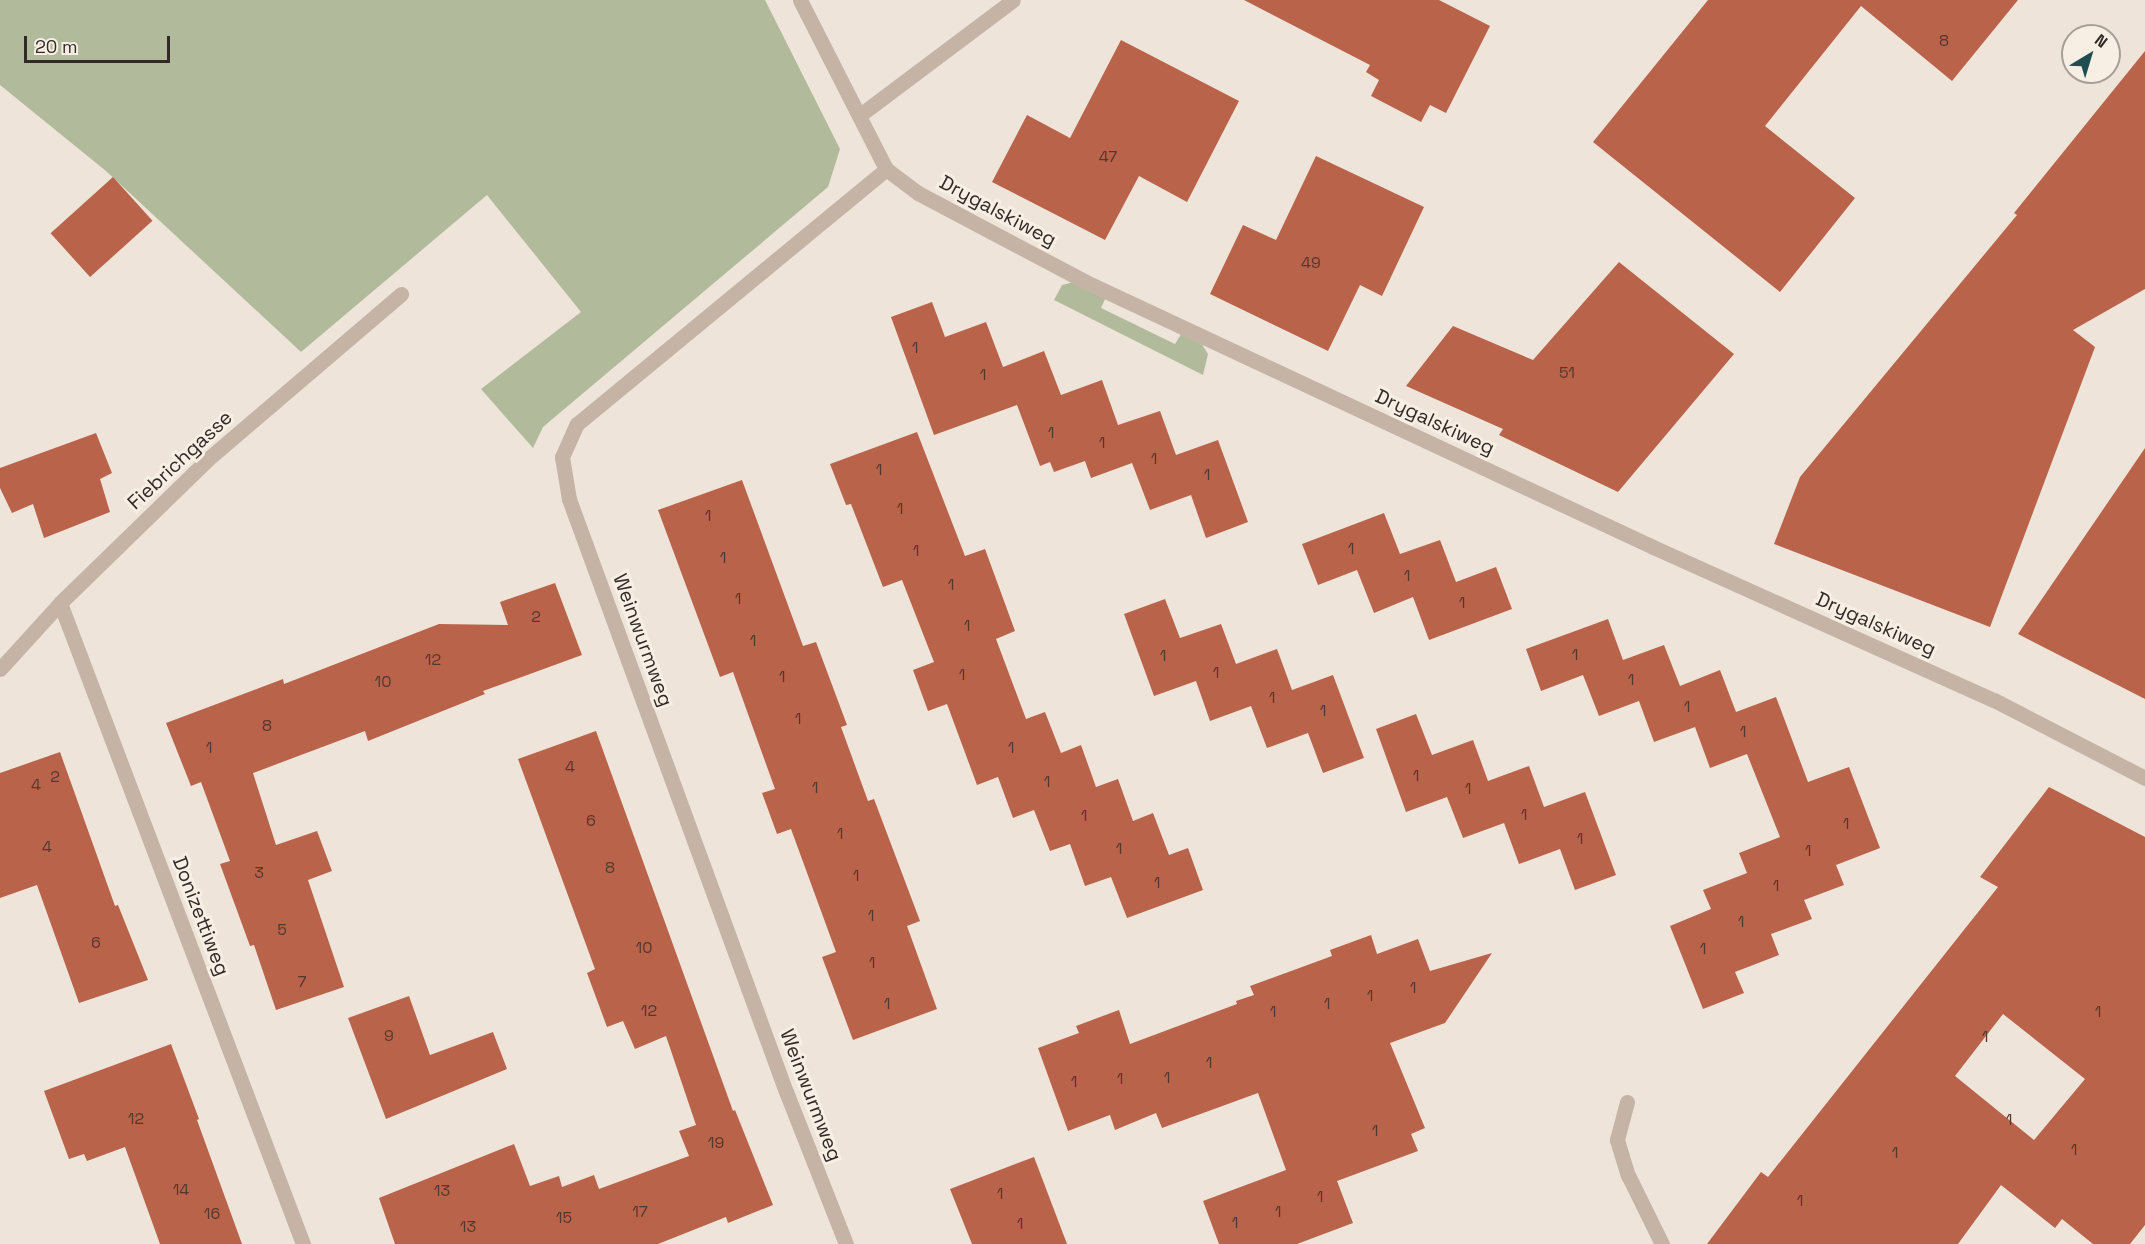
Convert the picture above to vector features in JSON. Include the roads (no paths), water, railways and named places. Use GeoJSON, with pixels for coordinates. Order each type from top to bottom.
{"type":"FeatureCollection","features":[{"type":"Feature","properties":{"kind":"street","name":"Drygalskiweg"},"geometry":{"type":"LineString","coordinates":[[800,0],[886,169],[918,193],[1086,282],[1653,548],[1994,700],[2145,778]]}},
{"type":"Feature","properties":{"kind":"street"},"geometry":{"type":"LineString","coordinates":[[860,115],[1013,0]]}},
{"type":"Feature","properties":{"kind":"street","name":"Weinwurmweg"},"geometry":{"type":"LineString","coordinates":[[846,1244],[786,1092],[569,499],[562,457],[577,424],[886,169]]}},
{"type":"Feature","properties":{"kind":"street","name":"Fiebrichgasse"},"geometry":{"type":"LineString","coordinates":[[0,669],[60,603],[208,459],[401,294]]}},
{"type":"Feature","properties":{"kind":"street","name":"Donizettiweg"},"geometry":{"type":"LineString","coordinates":[[60,603],[303,1244]]}},
{"type":"Feature","properties":{"kind":"street"},"geometry":{"type":"LineString","coordinates":[[1627,1102],[1617,1140],[1628,1175],[1662,1244]]}}]}
